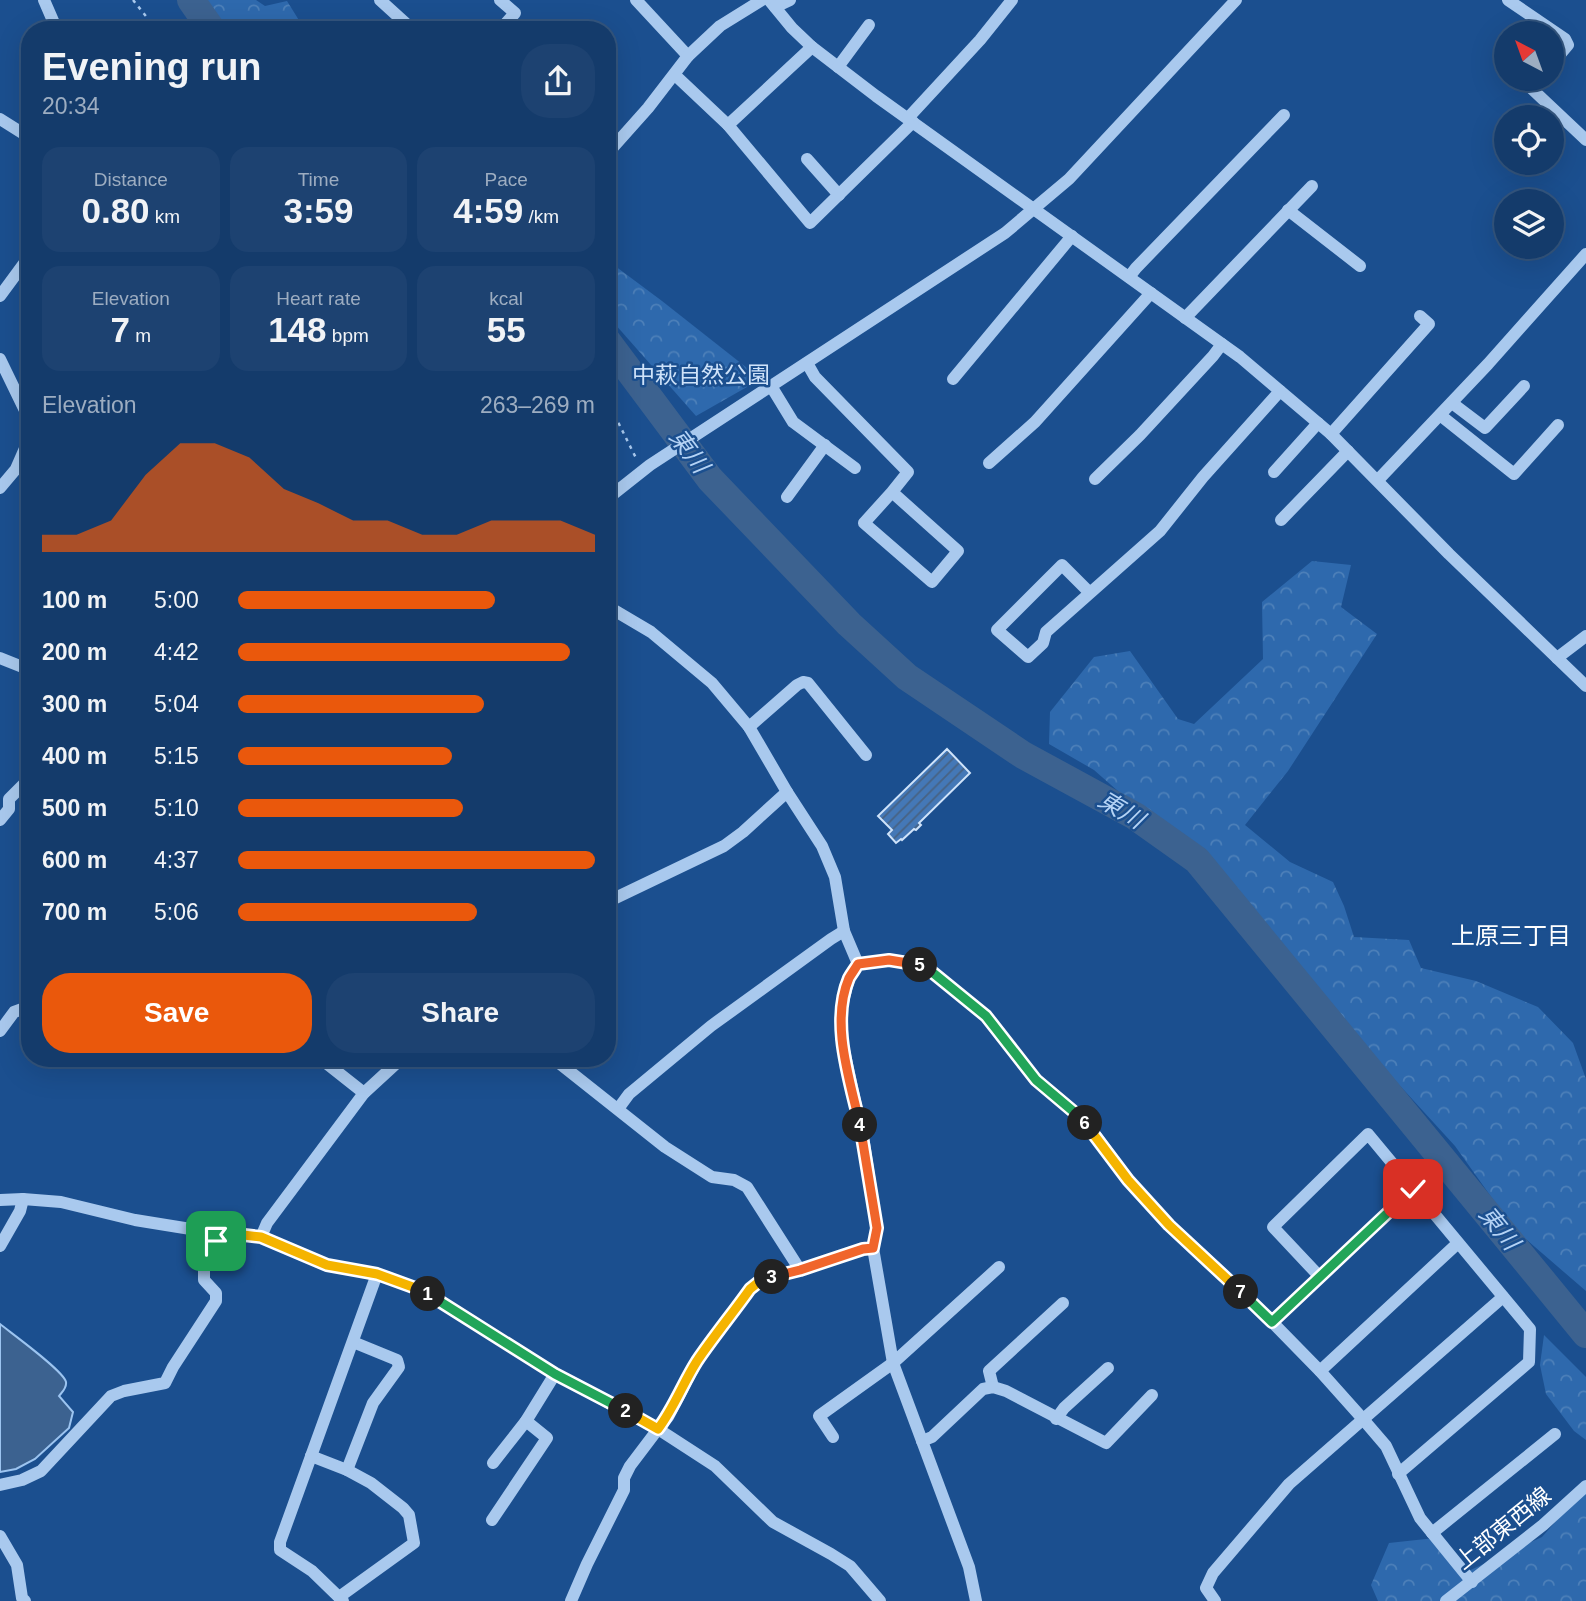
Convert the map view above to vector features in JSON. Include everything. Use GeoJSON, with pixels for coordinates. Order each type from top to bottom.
{"type":"FeatureCollection","features":[{"type":"Feature","properties":{"kind":"street"},"geometry":{"type":"LineString","coordinates":[[44,0],[53,21]]}},
{"type":"Feature","properties":{"kind":"street"},"geometry":{"type":"LineString","coordinates":[[380,0],[402,21]]}},
{"type":"Feature","properties":{"kind":"street"},"geometry":{"type":"LineString","coordinates":[[500,0],[515,13],[508,21]]}},
{"type":"Feature","properties":{"kind":"street"},"geometry":{"type":"LineString","coordinates":[[636,0],[688,55]]}},
{"type":"Feature","properties":{"kind":"street"},"geometry":{"type":"LineString","coordinates":[[616,144],[675,75],[688,55],[720,26],[762,0]]}},
{"type":"Feature","properties":{"kind":"street"},"geometry":{"type":"LineString","coordinates":[[790,0],[772,4],[812,47],[1240,357],[1331,434],[1449,554],[1586,686]]}},
{"type":"Feature","properties":{"kind":"street"},"geometry":{"type":"LineString","coordinates":[[675,75],[728,125],[810,223],[911,120],[1012,0]]}},
{"type":"Feature","properties":{"kind":"street"},"geometry":{"type":"LineString","coordinates":[[616,492],[646,468],[1005,233],[1069,179],[1236,0]]}},
{"type":"Feature","properties":{"kind":"street"},"geometry":{"type":"LineString","coordinates":[[1508,0],[1538,21]]}},
{"type":"Feature","properties":{"kind":"street"},"geometry":{"type":"LineString","coordinates":[[838,67],[870,25]]}},
{"type":"Feature","properties":{"kind":"street"},"geometry":{"type":"LineString","coordinates":[[728,125],[812,47]]}},
{"type":"Feature","properties":{"kind":"street"},"geometry":{"type":"LineString","coordinates":[[1534,91],[1586,140]]}},
{"type":"Feature","properties":{"kind":"street"},"geometry":{"type":"LineString","coordinates":[[1129,277],[1284,115]]}},
{"type":"Feature","properties":{"kind":"street"},"geometry":{"type":"LineString","coordinates":[[0,119],[21,132]]}},
{"type":"Feature","properties":{"kind":"street"},"geometry":{"type":"LineString","coordinates":[[807,159],[839,195]]}},
{"type":"Feature","properties":{"kind":"street"},"geometry":{"type":"LineString","coordinates":[[1185,317],[1312,186]]}},
{"type":"Feature","properties":{"kind":"street"},"geometry":{"type":"LineString","coordinates":[[1288,210],[1360,266]]}},
{"type":"Feature","properties":{"kind":"street"},"geometry":{"type":"LineString","coordinates":[[953,379],[1072,236]]}},
{"type":"Feature","properties":{"kind":"street"},"geometry":{"type":"LineString","coordinates":[[1378,480],[1488,364],[1586,254]]}},
{"type":"Feature","properties":{"kind":"street"},"geometry":{"type":"LineString","coordinates":[[0,296],[21,268]]}},
{"type":"Feature","properties":{"kind":"street"},"geometry":{"type":"LineString","coordinates":[[989,463],[1035,422],[1151,293]]}},
{"type":"Feature","properties":{"kind":"street"},"geometry":{"type":"LineString","coordinates":[[1331,434],[1429,324],[1420,316]]}},
{"type":"Feature","properties":{"kind":"street"},"geometry":{"type":"LineString","coordinates":[[1094,479],[1140,435],[1222,344]]}},
{"type":"Feature","properties":{"kind":"street"},"geometry":{"type":"LineString","coordinates":[[0,359],[21,402]]}},
{"type":"Feature","properties":{"kind":"street"},"geometry":{"type":"LineString","coordinates":[[807,363],[815,376],[908,472],[864,523],[932,582],[958,551],[892,492]]}},
{"type":"Feature","properties":{"kind":"street"},"geometry":{"type":"LineString","coordinates":[[771,386],[793,422],[855,467]]}},
{"type":"Feature","properties":{"kind":"street"},"geometry":{"type":"LineString","coordinates":[[1451,403],[1485,428],[1524,386]]}},
{"type":"Feature","properties":{"kind":"street"},"geometry":{"type":"LineString","coordinates":[[1090,593],[1062,565],[997,630],[1028,657],[1042,643],[1046,632],[1160,531],[1203,477],[1280,391]]}},
{"type":"Feature","properties":{"kind":"street"},"geometry":{"type":"LineString","coordinates":[[1440,415],[1514,474],[1558,425]]}},
{"type":"Feature","properties":{"kind":"street"},"geometry":{"type":"LineString","coordinates":[[1274,472],[1318,423]]}},
{"type":"Feature","properties":{"kind":"street"},"geometry":{"type":"LineString","coordinates":[[788,497],[825,445]]}},
{"type":"Feature","properties":{"kind":"street"},"geometry":{"type":"LineString","coordinates":[[1281,520],[1348,451]]}},
{"type":"Feature","properties":{"kind":"street"},"geometry":{"type":"LineString","coordinates":[[0,488],[21,457]]}},
{"type":"Feature","properties":{"kind":"street"},"geometry":{"type":"LineString","coordinates":[[616,611],[651,632],[712,683],[749,727],[822,846],[835,877],[844,931],[858,964]]}},
{"type":"Feature","properties":{"kind":"street"},"geometry":{"type":"LineString","coordinates":[[1557,658],[1586,636]]}},
{"type":"Feature","properties":{"kind":"street"},"geometry":{"type":"LineString","coordinates":[[0,658],[21,666]]}},
{"type":"Feature","properties":{"kind":"street"},"geometry":{"type":"LineString","coordinates":[[749,727],[797,685],[808,683],[866,755]]}},
{"type":"Feature","properties":{"kind":"street"},"geometry":{"type":"LineString","coordinates":[[0,820],[9,809],[9,799],[21,787]]}},
{"type":"Feature","properties":{"kind":"street"},"geometry":{"type":"LineString","coordinates":[[616,898],[724,846],[787,792]]}},
{"type":"Feature","properties":{"kind":"street"},"geometry":{"type":"LineString","coordinates":[[618,1109],[629,1094],[711,1026],[844,931]]}},
{"type":"Feature","properties":{"kind":"street"},"geometry":{"type":"LineString","coordinates":[[976,1601],[969,1567],[893,1363],[873,1248],[877,1228],[866,1155],[841,1036],[842,1006],[849,978],[858,964],[889,960],[919,964],[986,1016],[1036,1080],[1090,1128],[1128,1180],[1169,1225],[1272,1322],[1362,1418],[1385,1446],[1420,1518],[1472,1582]]}},
{"type":"Feature","properties":{"kind":"street"},"geometry":{"type":"LineString","coordinates":[[0,1031],[14,1012],[21,1010]]}},
{"type":"Feature","properties":{"kind":"street"},"geometry":{"type":"LineString","coordinates":[[331,1067],[364,1093]]}},
{"type":"Feature","properties":{"kind":"street"},"geometry":{"type":"LineString","coordinates":[[261,1237],[267,1223],[364,1093],[392,1067]]}},
{"type":"Feature","properties":{"kind":"street"},"geometry":{"type":"LineString","coordinates":[[564,1067],[666,1147],[712,1177],[734,1180],[747,1187],[800,1270]]}},
{"type":"Feature","properties":{"kind":"street"},"geometry":{"type":"LineString","coordinates":[[1320,1277],[1273,1227],[1368,1134],[1530,1329],[1529,1362],[1398,1475]]}},
{"type":"Feature","properties":{"kind":"street"},"geometry":{"type":"LineString","coordinates":[[1272,1322],[1413,1189]]}},
{"type":"Feature","properties":{"kind":"street"},"geometry":{"type":"LineString","coordinates":[[0,1246],[20,1211],[23,1199]]}},
{"type":"Feature","properties":{"kind":"street"},"geometry":{"type":"LineString","coordinates":[[0,1200],[61,1202],[135,1220],[261,1237],[327,1265],[377,1274],[421,1290],[555,1374],[658,1429],[715,1465],[773,1522],[850,1566],[880,1601]]}},
{"type":"Feature","properties":{"kind":"street"},"geometry":{"type":"LineString","coordinates":[[0,1485],[22,1480],[41,1471],[111,1396],[165,1383],[216,1301],[216,1293],[204,1280],[204,1268],[218,1232]]}},
{"type":"Feature","properties":{"kind":"street"},"geometry":{"type":"LineString","coordinates":[[1320,1371],[1458,1243]]}},
{"type":"Feature","properties":{"kind":"street"},"geometry":{"type":"LineString","coordinates":[[571,1601],[624,1490],[624,1478],[630,1466],[668,1417],[697,1361],[750,1289],[760,1281],[873,1248]]}},
{"type":"Feature","properties":{"kind":"street"},"geometry":{"type":"LineString","coordinates":[[833,1437],[818,1416],[893,1363],[999,1267]]}},
{"type":"Feature","properties":{"kind":"street"},"geometry":{"type":"LineString","coordinates":[[311,1456],[371,1483],[403,1507],[409,1515],[414,1544],[341,1599],[312,1571],[280,1550],[280,1542],[311,1456],[353,1342],[377,1274]]}},
{"type":"Feature","properties":{"kind":"street"},"geometry":{"type":"LineString","coordinates":[[1216,1601],[1206,1588],[1213,1573],[1289,1484],[1503,1297]]}},
{"type":"Feature","properties":{"kind":"street"},"geometry":{"type":"LineString","coordinates":[[993,1387],[989,1371],[1063,1303]]}},
{"type":"Feature","properties":{"kind":"street"},"geometry":{"type":"LineString","coordinates":[[347,1470],[373,1403],[399,1367],[397,1360],[353,1342]]}},
{"type":"Feature","properties":{"kind":"street"},"geometry":{"type":"LineString","coordinates":[[1056,1419],[1064,1408],[1108,1368]]}},
{"type":"Feature","properties":{"kind":"street"},"geometry":{"type":"LineString","coordinates":[[493,1463],[526,1421],[555,1374]]}},
{"type":"Feature","properties":{"kind":"street"},"geometry":{"type":"LineString","coordinates":[[922,1441],[932,1437],[983,1389],[993,1387],[1006,1391],[1106,1443],[1152,1395]]}},
{"type":"Feature","properties":{"kind":"street"},"geometry":{"type":"LineString","coordinates":[[492,1520],[547,1438],[526,1421]]}},
{"type":"Feature","properties":{"kind":"street"},"geometry":{"type":"LineString","coordinates":[[1432,1533],[1555,1434]]}},
{"type":"Feature","properties":{"kind":"street","name":"上部東西線"},"geometry":{"type":"LineString","coordinates":[[1446,1601],[1543,1525],[1586,1486]]}},
{"type":"Feature","properties":{"kind":"street"},"geometry":{"type":"LineString","coordinates":[[0,1536],[17,1565],[22,1598],[25,1601]]}},
{"type":"Feature","properties":{"kind":"path"},"geometry":{"type":"LineString","coordinates":[[133,0],[150,21]]}},
{"type":"Feature","properties":{"kind":"path"},"geometry":{"type":"LineString","coordinates":[[616,416],[646,468]]}},
{"type":"Feature","properties":{"kind":"green space"},"geometry":{"type":"Polygon","coordinates":[[[206,0],[256,0],[265,6],[287,1],[299,21],[219,21],[206,0]]]}},
{"type":"Feature","properties":{"kind":"green space","name":"中萩自然公園"},"geometry":{"type":"Polygon","coordinates":[[[616,267],[761,379],[696,416],[616,325],[616,267]]]}},
{"type":"Feature","properties":{"kind":"green space"},"geometry":{"type":"Polygon","coordinates":[[[1312,561],[1351,565],[1341,607],[1377,634],[1288,771],[1245,825],[1290,862],[1333,882],[1354,937],[1409,940],[1421,968],[1476,981],[1538,1007],[1573,1043],[1586,1079],[1586,1291],[1514,1229],[1455,1146],[1381,1065],[1235,894],[1094,770],[1049,744],[1050,712],[1094,657],[1130,651],[1178,719],[1194,724],[1263,659],[1262,602],[1312,561]]]}},
{"type":"Feature","properties":{"kind":"green space"},"geometry":{"type":"Polygon","coordinates":[[[1544,1335],[1586,1377],[1586,1440],[1574,1431],[1546,1394],[1540,1365],[1544,1335]]]}},
{"type":"Feature","properties":{"kind":"green space"},"geometry":{"type":"Polygon","coordinates":[[[1586,1492],[1586,1601],[1378,1601],[1371,1585],[1389,1543],[1435,1538],[1464,1573],[1542,1537],[1579,1495],[1586,1492]]]}},
{"type":"Feature","properties":{"kind":"shaded area"},"geometry":{"type":"Polygon","coordinates":[[[0,1324],[63,1377],[66,1386],[59,1396],[73,1412],[69,1428],[35,1459],[16,1469],[0,1472],[0,1324]]]}},
{"type":"Feature","properties":{"kind":"building"},"geometry":{"type":"Polygon","coordinates":[[[947,749],[970,773],[919,823],[921,825],[916,830],[896,843],[888,834],[892,830],[878,816],[947,749]]]}},
{"type":"Feature","properties":{"kind":"waterway","name":"東川"},"geometry":{"type":"LineString","coordinates":[[191,0],[206,21]]}},
{"type":"Feature","properties":{"kind":"waterway","name":"東川"},"geometry":{"type":"LineString","coordinates":[[616,353],[710,479],[849,624],[907,677],[1023,755],[1135,816],[1197,860],[1586,1334]]}},
{"type":"Feature","properties":{"kind":"district","name":"上原三丁目"},"geometry":{"type":"Point","coordinates":[1511,936]}},
{"type":"Feature","properties":{"kind":"route"},"geometry":{"type":"LineString","coordinates":[[216,1241],[218,1232],[261,1237],[327,1265],[377,1274],[421,1290],[555,1374],[658,1429],[668,1417],[697,1361],[750,1289],[760,1281],[873,1248],[877,1228],[864,1143],[841,1036],[842,1006],[849,978],[858,964],[889,960],[919,964],[986,1016],[1023,1066],[1090,1128],[1128,1180],[1169,1225],[1272,1322],[1413,1189]]}}]}
